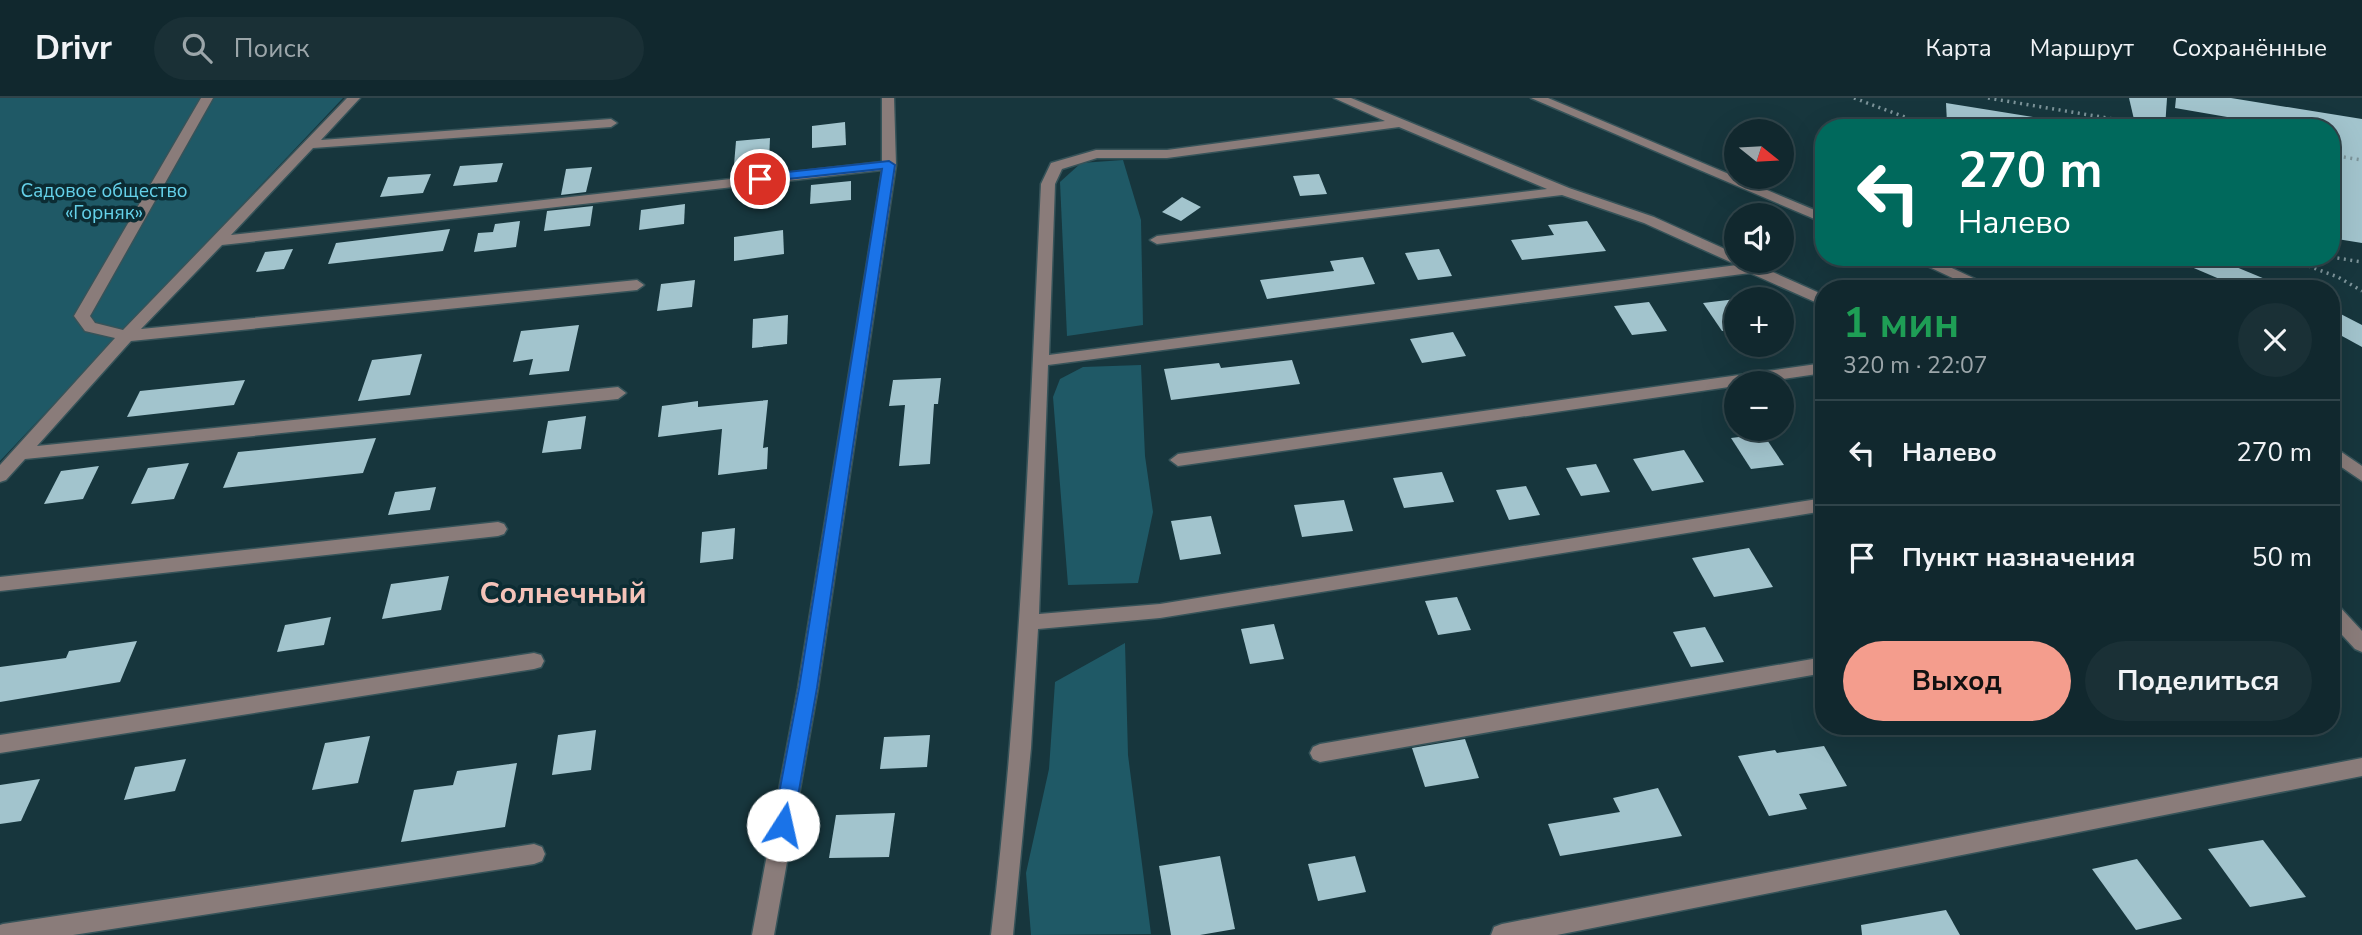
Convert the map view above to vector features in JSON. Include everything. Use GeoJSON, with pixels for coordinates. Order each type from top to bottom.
{"type":"FeatureCollection","features":[{"type":"Feature","properties":{"kind":"street"},"geometry":{"type":"LineString","coordinates":[[207,98],[82,316],[90,327],[126,336],[637,285]]}},
{"type":"Feature","properties":{"kind":"street"},"geometry":{"type":"LineString","coordinates":[[0,476],[126,336],[306,145],[354,98]]}},
{"type":"Feature","properties":{"kind":"street"},"geometry":{"type":"LineString","coordinates":[[763,935],[808,688],[889,165],[888,98]]}},
{"type":"Feature","properties":{"kind":"street"},"geometry":{"type":"LineString","coordinates":[[1340,98],[1564,191],[1649,220],[1724,255]]}},
{"type":"Feature","properties":{"kind":"street"},"geometry":{"type":"LineString","coordinates":[[1537,98],[1815,215]]}},
{"type":"Feature","properties":{"kind":"street"},"geometry":{"type":"LineString","coordinates":[[1002,935],[1010,872],[1031,622],[1048,184],[1056,166],[1096,155],[1167,154],[1402,122]]}},
{"type":"Feature","properties":{"kind":"street"},"geometry":{"type":"LineString","coordinates":[[306,145],[611,123]]}},
{"type":"Feature","properties":{"kind":"street"},"geometry":{"type":"LineString","coordinates":[[216,241],[889,165]]}},
{"type":"Feature","properties":{"kind":"street"},"geometry":{"type":"LineString","coordinates":[[1157,240],[1564,191]]}},
{"type":"Feature","properties":{"kind":"street"},"geometry":{"type":"LineString","coordinates":[[1936,266],[1969,280]]}},
{"type":"Feature","properties":{"kind":"street"},"geometry":{"type":"LineString","coordinates":[[1040,361],[1724,272]]}},
{"type":"Feature","properties":{"kind":"street"},"geometry":{"type":"LineString","coordinates":[[1763,273],[1815,297]]}},
{"type":"Feature","properties":{"kind":"street"},"geometry":{"type":"LineString","coordinates":[[1178,460],[1815,369]]}},
{"type":"Feature","properties":{"kind":"street"},"geometry":{"type":"LineString","coordinates":[[19,454],[618,393]]}},
{"type":"Feature","properties":{"kind":"street"},"geometry":{"type":"LineString","coordinates":[[2340,458],[2362,475]]}},
{"type":"Feature","properties":{"kind":"street"},"geometry":{"type":"LineString","coordinates":[[1031,622],[1160,611],[1815,506]]}},
{"type":"Feature","properties":{"kind":"street"},"geometry":{"type":"LineString","coordinates":[[0,584],[498,529]]}},
{"type":"Feature","properties":{"kind":"street"},"geometry":{"type":"LineString","coordinates":[[2340,620],[2362,643]]}},
{"type":"Feature","properties":{"kind":"street"},"geometry":{"type":"LineString","coordinates":[[0,744],[534,661]]}},
{"type":"Feature","properties":{"kind":"street"},"geometry":{"type":"LineString","coordinates":[[1320,753],[1815,667]]}},
{"type":"Feature","properties":{"kind":"street"},"geometry":{"type":"LineString","coordinates":[[1502,935],[2362,768]]}},
{"type":"Feature","properties":{"kind":"street"},"geometry":{"type":"LineString","coordinates":[[4,935],[534,855]]}},
{"type":"Feature","properties":{"kind":"path"},"geometry":{"type":"LineString","coordinates":[[1854,98],[1910,119]]}},
{"type":"Feature","properties":{"kind":"path"},"geometry":{"type":"LineString","coordinates":[[1989,98],[2114,119]]}},
{"type":"Feature","properties":{"kind":"path"},"geometry":{"type":"LineString","coordinates":[[2340,156],[2362,160]]}},
{"type":"Feature","properties":{"kind":"path"},"geometry":{"type":"LineString","coordinates":[[2340,258],[2362,262]]}},
{"type":"Feature","properties":{"kind":"path"},"geometry":{"type":"LineString","coordinates":[[2307,266],[2338,277],[2362,291]]}},
{"type":"Feature","properties":{"kind":"green space","name":"Садовое общество «Горняк»"},"geometry":{"type":"Polygon","coordinates":[[[0,98],[343,98],[0,461],[0,98]]]}},
{"type":"Feature","properties":{"kind":"green space"},"geometry":{"type":"Polygon","coordinates":[[[1123,160],[1141,220],[1143,325],[1067,336],[1060,182],[1081,163],[1123,160]]]}},
{"type":"Feature","properties":{"kind":"green space"},"geometry":{"type":"Polygon","coordinates":[[[1141,365],[1145,456],[1153,512],[1138,583],[1068,585],[1053,397],[1060,379],[1083,367],[1141,365]]]}},
{"type":"Feature","properties":{"kind":"green space"},"geometry":{"type":"Polygon","coordinates":[[[1125,643],[1128,755],[1151,934],[1031,935],[1026,873],[1049,769],[1055,682],[1125,643]]]}},
{"type":"Feature","properties":{"kind":"building"},"geometry":{"type":"Polygon","coordinates":[[[2129,98],[2167,98],[2166,119],[2134,119],[2129,98]]]}},
{"type":"Feature","properties":{"kind":"building"},"geometry":{"type":"Polygon","coordinates":[[[2176,98],[2231,98],[2362,119],[2362,243],[2340,239],[2340,119],[2239,119],[2175,108],[2176,98]]]}},
{"type":"Feature","properties":{"kind":"building"},"geometry":{"type":"Polygon","coordinates":[[[1946,103],[2033,117],[2033,119],[1947,119],[1946,103]]]}},
{"type":"Feature","properties":{"kind":"building"},"geometry":{"type":"Polygon","coordinates":[[[845,122],[846,145],[812,148],[812,126],[845,122]]]}},
{"type":"Feature","properties":{"kind":"building"},"geometry":{"type":"Polygon","coordinates":[[[770,138],[769,161],[734,165],[736,141],[770,138]]]}},
{"type":"Feature","properties":{"kind":"building"},"geometry":{"type":"Polygon","coordinates":[[[503,163],[497,182],[453,186],[460,166],[503,163]]]}},
{"type":"Feature","properties":{"kind":"building"},"geometry":{"type":"Polygon","coordinates":[[[592,167],[586,192],[561,195],[566,169],[592,167]]]}},
{"type":"Feature","properties":{"kind":"building"},"geometry":{"type":"Polygon","coordinates":[[[431,174],[423,193],[380,197],[388,177],[431,174]]]}},
{"type":"Feature","properties":{"kind":"building"},"geometry":{"type":"Polygon","coordinates":[[[1319,174],[1327,194],[1300,196],[1293,176],[1319,174]]]}},
{"type":"Feature","properties":{"kind":"building"},"geometry":{"type":"Polygon","coordinates":[[[851,181],[851,200],[810,204],[811,185],[851,181]]]}},
{"type":"Feature","properties":{"kind":"building"},"geometry":{"type":"Polygon","coordinates":[[[1182,197],[1201,207],[1181,221],[1162,212],[1182,197]]]}},
{"type":"Feature","properties":{"kind":"building"},"geometry":{"type":"Polygon","coordinates":[[[685,204],[684,224],[639,230],[641,210],[685,204]]]}},
{"type":"Feature","properties":{"kind":"building"},"geometry":{"type":"Polygon","coordinates":[[[593,206],[590,226],[544,231],[547,211],[593,206]]]}},
{"type":"Feature","properties":{"kind":"building"},"geometry":{"type":"Polygon","coordinates":[[[520,221],[516,247],[474,252],[478,233],[493,232],[495,224],[520,221]]]}},
{"type":"Feature","properties":{"kind":"building"},"geometry":{"type":"Polygon","coordinates":[[[1587,221],[1606,251],[1522,260],[1511,240],[1554,235],[1548,225],[1587,221]]]}},
{"type":"Feature","properties":{"kind":"building"},"geometry":{"type":"Polygon","coordinates":[[[450,229],[443,251],[328,264],[336,243],[450,229]]]}},
{"type":"Feature","properties":{"kind":"building"},"geometry":{"type":"Polygon","coordinates":[[[783,230],[784,254],[734,261],[734,237],[783,230]]]}},
{"type":"Feature","properties":{"kind":"building"},"geometry":{"type":"Polygon","coordinates":[[[293,249],[284,269],[256,272],[265,252],[293,249]]]}},
{"type":"Feature","properties":{"kind":"building"},"geometry":{"type":"Polygon","coordinates":[[[1439,249],[1452,276],[1418,280],[1405,253],[1439,249]]]}},
{"type":"Feature","properties":{"kind":"building"},"geometry":{"type":"Polygon","coordinates":[[[1363,257],[1375,284],[1267,299],[1260,280],[1334,271],[1330,261],[1363,257]]]}},
{"type":"Feature","properties":{"kind":"building"},"geometry":{"type":"Polygon","coordinates":[[[2189,266],[2234,266],[2267,280],[2222,280],[2189,266]]]}},
{"type":"Feature","properties":{"kind":"building"},"geometry":{"type":"Polygon","coordinates":[[[695,280],[692,307],[657,311],[661,284],[695,280]]]}},
{"type":"Feature","properties":{"kind":"building"},"geometry":{"type":"Polygon","coordinates":[[[1724,300],[1724,331],[1722,331],[1703,303],[1724,300]]]}},
{"type":"Feature","properties":{"kind":"building"},"geometry":{"type":"Polygon","coordinates":[[[1649,302],[1667,331],[1632,335],[1614,306],[1649,302]]]}},
{"type":"Feature","properties":{"kind":"building"},"geometry":{"type":"Polygon","coordinates":[[[2340,314],[2362,325],[2362,347],[2340,335],[2340,314]]]}},
{"type":"Feature","properties":{"kind":"building"},"geometry":{"type":"Polygon","coordinates":[[[788,315],[787,344],[752,348],[753,319],[788,315]]]}},
{"type":"Feature","properties":{"kind":"building"},"geometry":{"type":"Polygon","coordinates":[[[579,325],[569,371],[529,375],[533,359],[513,362],[521,331],[579,325]]]}},
{"type":"Feature","properties":{"kind":"building"},"geometry":{"type":"Polygon","coordinates":[[[1453,332],[1466,356],[1422,363],[1410,339],[1453,332]]]}},
{"type":"Feature","properties":{"kind":"building"},"geometry":{"type":"Polygon","coordinates":[[[422,354],[410,395],[358,401],[372,360],[422,354]]]}},
{"type":"Feature","properties":{"kind":"building"},"geometry":{"type":"Polygon","coordinates":[[[1292,360],[1300,384],[1171,400],[1164,369],[1219,363],[1221,368],[1292,360]]]}},
{"type":"Feature","properties":{"kind":"building"},"geometry":{"type":"Polygon","coordinates":[[[941,378],[938,404],[934,404],[930,464],[899,466],[905,405],[889,406],[893,380],[941,378]]]}},
{"type":"Feature","properties":{"kind":"building"},"geometry":{"type":"Polygon","coordinates":[[[245,380],[234,405],[127,417],[140,391],[245,380]]]}},
{"type":"Feature","properties":{"kind":"building"},"geometry":{"type":"Polygon","coordinates":[[[768,400],[763,448],[768,447],[767,469],[718,475],[722,429],[658,437],[662,406],[698,401],[698,407],[768,400]]]}},
{"type":"Feature","properties":{"kind":"building"},"geometry":{"type":"Polygon","coordinates":[[[586,416],[581,449],[542,453],[548,421],[586,416]]]}},
{"type":"Feature","properties":{"kind":"building"},"geometry":{"type":"Polygon","coordinates":[[[376,438],[363,473],[223,488],[238,452],[376,438]]]}},
{"type":"Feature","properties":{"kind":"building"},"geometry":{"type":"Polygon","coordinates":[[[1733,441],[1768,441],[1784,465],[1751,469],[1733,441]]]}},
{"type":"Feature","properties":{"kind":"building"},"geometry":{"type":"Polygon","coordinates":[[[1684,450],[1704,482],[1652,491],[1633,459],[1684,450]]]}},
{"type":"Feature","properties":{"kind":"building"},"geometry":{"type":"Polygon","coordinates":[[[189,463],[174,499],[131,504],[148,468],[189,463]]]}},
{"type":"Feature","properties":{"kind":"building"},"geometry":{"type":"Polygon","coordinates":[[[1596,464],[1610,492],[1581,496],[1566,468],[1596,464]]]}},
{"type":"Feature","properties":{"kind":"building"},"geometry":{"type":"Polygon","coordinates":[[[99,466],[83,499],[44,504],[61,471],[99,466]]]}},
{"type":"Feature","properties":{"kind":"building"},"geometry":{"type":"Polygon","coordinates":[[[1442,472],[1454,502],[1404,508],[1393,478],[1442,472]]]}},
{"type":"Feature","properties":{"kind":"building"},"geometry":{"type":"Polygon","coordinates":[[[1526,486],[1540,515],[1509,520],[1496,490],[1526,486]]]}},
{"type":"Feature","properties":{"kind":"building"},"geometry":{"type":"Polygon","coordinates":[[[436,487],[430,510],[388,515],[395,492],[436,487]]]}},
{"type":"Feature","properties":{"kind":"building"},"geometry":{"type":"Polygon","coordinates":[[[1344,500],[1353,531],[1302,537],[1294,505],[1344,500]]]}},
{"type":"Feature","properties":{"kind":"building"},"geometry":{"type":"Polygon","coordinates":[[[1211,516],[1221,554],[1180,560],[1171,521],[1211,516]]]}},
{"type":"Feature","properties":{"kind":"building"},"geometry":{"type":"Polygon","coordinates":[[[735,528],[733,559],[700,563],[702,532],[735,528]]]}},
{"type":"Feature","properties":{"kind":"building"},"geometry":{"type":"Polygon","coordinates":[[[1749,548],[1773,587],[1714,597],[1692,558],[1749,548]]]}},
{"type":"Feature","properties":{"kind":"building"},"geometry":{"type":"Polygon","coordinates":[[[449,576],[441,610],[382,619],[391,584],[449,576]]]}},
{"type":"Feature","properties":{"kind":"building"},"geometry":{"type":"Polygon","coordinates":[[[1457,597],[1471,630],[1438,635],[1425,601],[1457,597]]]}},
{"type":"Feature","properties":{"kind":"building"},"geometry":{"type":"Polygon","coordinates":[[[331,617],[324,645],[277,652],[285,625],[331,617]]]}},
{"type":"Feature","properties":{"kind":"building"},"geometry":{"type":"Polygon","coordinates":[[[1274,624],[1284,659],[1250,664],[1241,629],[1274,624]]]}},
{"type":"Feature","properties":{"kind":"building"},"geometry":{"type":"Polygon","coordinates":[[[1705,627],[1724,662],[1691,667],[1673,632],[1705,627]]]}},
{"type":"Feature","properties":{"kind":"building"},"geometry":{"type":"Polygon","coordinates":[[[137,641],[120,682],[0,702],[0,667],[66,658],[69,651],[137,641]]]}},
{"type":"Feature","properties":{"kind":"building"},"geometry":{"type":"Polygon","coordinates":[[[596,730],[591,770],[552,775],[558,735],[596,730]]]}},
{"type":"Feature","properties":{"kind":"building"},"geometry":{"type":"Polygon","coordinates":[[[930,735],[927,767],[880,769],[884,737],[930,735]]]}},
{"type":"Feature","properties":{"kind":"building"},"geometry":{"type":"Polygon","coordinates":[[[370,736],[358,783],[312,790],[325,743],[370,736]]]}},
{"type":"Feature","properties":{"kind":"building"},"geometry":{"type":"Polygon","coordinates":[[[1465,739],[1479,778],[1425,787],[1412,748],[1465,739]]]}},
{"type":"Feature","properties":{"kind":"building"},"geometry":{"type":"Polygon","coordinates":[[[1824,746],[1847,786],[1799,794],[1807,809],[1769,816],[1738,756],[1824,746]]]}},
{"type":"Feature","properties":{"kind":"building"},"geometry":{"type":"Polygon","coordinates":[[[186,759],[175,791],[124,800],[135,767],[186,759]]]}},
{"type":"Feature","properties":{"kind":"building"},"geometry":{"type":"Polygon","coordinates":[[[517,763],[505,827],[401,842],[414,790],[453,785],[457,771],[517,763]]]}},
{"type":"Feature","properties":{"kind":"building"},"geometry":{"type":"Polygon","coordinates":[[[40,779],[21,821],[0,824],[0,785],[40,779]]]}},
{"type":"Feature","properties":{"kind":"building"},"geometry":{"type":"Polygon","coordinates":[[[1658,788],[1682,836],[1560,856],[1548,824],[1620,812],[1613,798],[1658,788]]]}},
{"type":"Feature","properties":{"kind":"building"},"geometry":{"type":"Polygon","coordinates":[[[895,813],[889,857],[829,858],[836,815],[895,813]]]}},
{"type":"Feature","properties":{"kind":"building"},"geometry":{"type":"Polygon","coordinates":[[[2263,840],[2306,897],[2250,907],[2208,849],[2263,840]]]}},
{"type":"Feature","properties":{"kind":"building"},"geometry":{"type":"Polygon","coordinates":[[[1220,856],[1235,929],[1200,935],[1171,935],[1159,866],[1220,856]]]}},
{"type":"Feature","properties":{"kind":"building"},"geometry":{"type":"Polygon","coordinates":[[[1355,856],[1366,892],[1318,901],[1308,864],[1355,856]]]}},
{"type":"Feature","properties":{"kind":"building"},"geometry":{"type":"Polygon","coordinates":[[[2137,859],[2182,919],[2136,930],[2092,869],[2137,859]]]}},
{"type":"Feature","properties":{"kind":"building"},"geometry":{"type":"Polygon","coordinates":[[[1946,910],[1960,935],[1862,935],[1861,925],[1946,910]]]}},
{"type":"Feature","properties":{"kind":"district","name":"Солнечный"},"geometry":{"type":"Point","coordinates":[563,593]}},
{"type":"Feature","properties":{"kind":"route"},"geometry":{"type":"LineString","coordinates":[[760,179],[889,165],[808,688],[783,825]]}}]}
